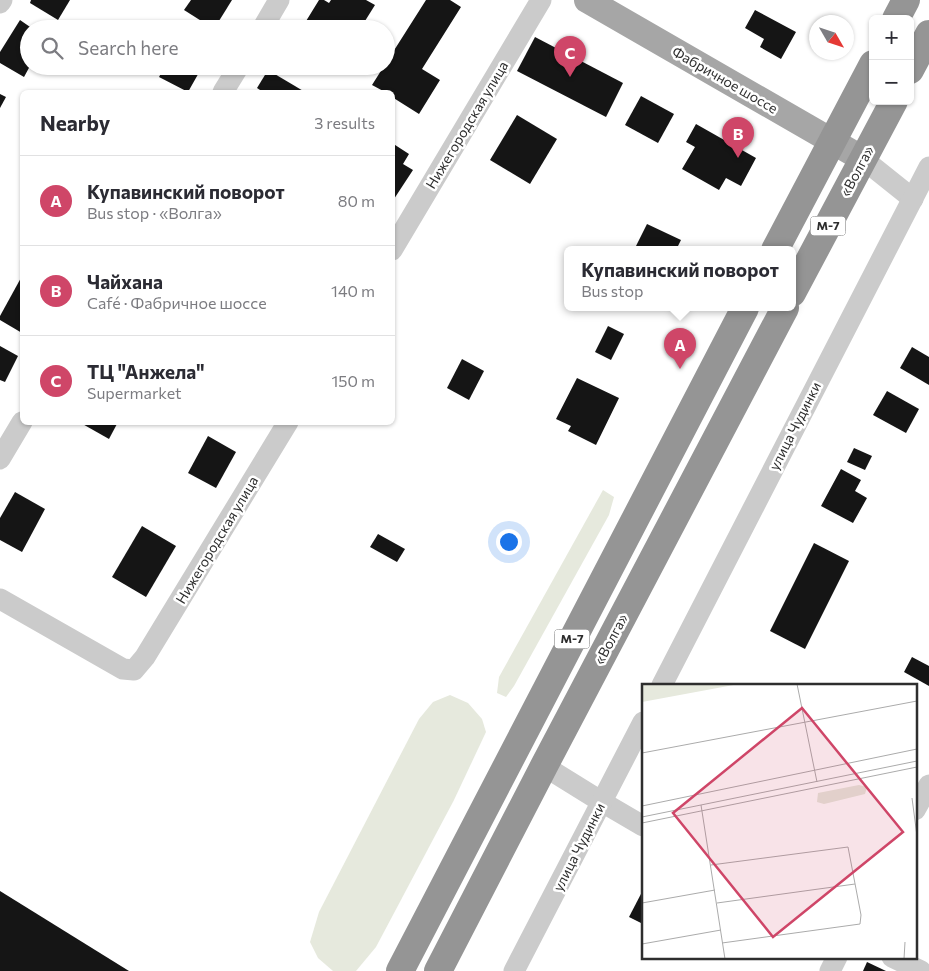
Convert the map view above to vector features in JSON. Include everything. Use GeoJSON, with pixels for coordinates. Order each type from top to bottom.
{"type":"FeatureCollection","features":[{"type":"Feature","properties":{"kind":"highway"},"geometry":{"type":"LineString","coordinates":[[898,15],[906,0]]}},
{"type":"Feature","properties":{"kind":"highway"},"geometry":{"type":"LineString","coordinates":[[914,62],[929,34]]}},
{"type":"Feature","properties":{"kind":"highway","name":"М-7"},"geometry":{"type":"LineString","coordinates":[[777,246],[869,72]]}},
{"type":"Feature","properties":{"kind":"highway","name":"«Волга»"},"geometry":{"type":"LineString","coordinates":[[796,285],[892,105]]}},
{"type":"Feature","properties":{"kind":"highway","name":"М-7"},"geometry":{"type":"LineString","coordinates":[[400,971],[743,311]]}},
{"type":"Feature","properties":{"kind":"highway","name":"«Волга»"},"geometry":{"type":"LineString","coordinates":[[438,971],[783,311]]}},
{"type":"Feature","properties":{"kind":"main road","name":"Фабричное шоссе"},"geometry":{"type":"LineString","coordinates":[[587,0],[863,159]]}},
{"type":"Feature","properties":{"kind":"street"},"geometry":{"type":"LineString","coordinates":[[267,20],[279,0]]}},
{"type":"Feature","properties":{"kind":"street","name":"Нижегородская улица"},"geometry":{"type":"LineString","coordinates":[[395,245],[541,0]]}},
{"type":"Feature","properties":{"kind":"street"},"geometry":{"type":"LineString","coordinates":[[224,90],[233,75]]}},
{"type":"Feature","properties":{"kind":"street"},"geometry":{"type":"LineString","coordinates":[[863,159],[913,199]]}},
{"type":"Feature","properties":{"kind":"street","name":"улица Чудинки"},"geometry":{"type":"LineString","coordinates":[[663,684],[929,168]]}},
{"type":"Feature","properties":{"kind":"street"},"geometry":{"type":"LineString","coordinates":[[0,459],[20,425]]}},
{"type":"Feature","properties":{"kind":"street","name":"Нижегородская улица"},"geometry":{"type":"LineString","coordinates":[[0,599],[123,669],[134,670],[145,657],[286,425]]}},
{"type":"Feature","properties":{"kind":"street","name":"улица Чудинки"},"geometry":{"type":"LineString","coordinates":[[514,971],[642,724]]}},
{"type":"Feature","properties":{"kind":"street"},"geometry":{"type":"LineString","coordinates":[[544,766],[642,825]]}},
{"type":"Feature","properties":{"kind":"street"},"geometry":{"type":"LineString","coordinates":[[916,808],[929,785]]}},
{"type":"Feature","properties":{"kind":"street"},"geometry":{"type":"LineString","coordinates":[[830,971],[836,958]]}},
{"type":"Feature","properties":{"kind":"street"},"geometry":{"type":"LineString","coordinates":[[894,958],[921,971]]}},
{"type":"Feature","properties":{"kind":"shaded area"},"geometry":{"type":"Polygon","coordinates":[[[603,490],[614,497],[609,515],[514,686],[506,697],[497,693],[499,677],[603,490]]]}},
{"type":"Feature","properties":{"kind":"shaded area"},"geometry":{"type":"Polygon","coordinates":[[[450,695],[468,703],[482,719],[486,732],[454,800],[376,947],[356,971],[333,971],[318,958],[310,942],[319,912],[419,719],[433,702],[450,695]]]}},
{"type":"Feature","properties":{"kind":"building"},"geometry":{"type":"Polygon","coordinates":[[[31,0],[70,0],[58,20],[30,3],[31,0]]]}},
{"type":"Feature","properties":{"kind":"building"},"geometry":{"type":"Polygon","coordinates":[[[191,0],[232,0],[220,20],[200,20],[184,10],[191,0]]]}},
{"type":"Feature","properties":{"kind":"building"},"geometry":{"type":"Polygon","coordinates":[[[319,0],[329,3],[331,0],[366,0],[375,5],[366,20],[307,20],[319,0]]]}},
{"type":"Feature","properties":{"kind":"building"},"geometry":{"type":"Polygon","coordinates":[[[426,0],[450,0],[461,7],[422,69],[440,80],[419,114],[395,99],[395,90],[381,90],[372,85],[378,75],[395,75],[395,49],[426,0]]]}},
{"type":"Feature","properties":{"kind":"building"},"geometry":{"type":"Polygon","coordinates":[[[755,10],[796,32],[781,59],[760,47],[764,39],[745,28],[755,10]]]}},
{"type":"Feature","properties":{"kind":"building"},"geometry":{"type":"Polygon","coordinates":[[[20,20],[20,75],[0,63],[0,52],[20,20]]]}},
{"type":"Feature","properties":{"kind":"building"},"geometry":{"type":"Polygon","coordinates":[[[535,37],[623,83],[606,117],[517,71],[535,37]]]}},
{"type":"Feature","properties":{"kind":"building"},"geometry":{"type":"Polygon","coordinates":[[[160,75],[198,75],[189,90],[184,90],[159,77],[160,75]]]}},
{"type":"Feature","properties":{"kind":"building"},"geometry":{"type":"Polygon","coordinates":[[[265,75],[276,75],[302,90],[260,90],[257,88],[265,75]]]}},
{"type":"Feature","properties":{"kind":"building"},"geometry":{"type":"Polygon","coordinates":[[[0,94],[6,97],[0,108],[0,94]]]}},
{"type":"Feature","properties":{"kind":"building"},"geometry":{"type":"Polygon","coordinates":[[[641,96],[674,114],[658,143],[625,125],[641,96]]]}},
{"type":"Feature","properties":{"kind":"building"},"geometry":{"type":"Polygon","coordinates":[[[517,115],[557,139],[530,184],[490,160],[517,115]]]}},
{"type":"Feature","properties":{"kind":"building"},"geometry":{"type":"Polygon","coordinates":[[[696,124],[756,158],[741,186],[726,178],[719,190],[682,169],[695,147],[686,142],[696,124]]]}},
{"type":"Feature","properties":{"kind":"building"},"geometry":{"type":"Polygon","coordinates":[[[395,145],[409,154],[403,164],[413,170],[395,197],[395,145]]]}},
{"type":"Feature","properties":{"kind":"building"},"geometry":{"type":"Polygon","coordinates":[[[647,224],[681,240],[678,246],[636,246],[647,224]]]}},
{"type":"Feature","properties":{"kind":"building"},"geometry":{"type":"Polygon","coordinates":[[[20,280],[20,332],[0,320],[0,316],[20,280]]]}},
{"type":"Feature","properties":{"kind":"building"},"geometry":{"type":"Polygon","coordinates":[[[608,326],[624,334],[611,360],[595,352],[608,326]]]}},
{"type":"Feature","properties":{"kind":"building"},"geometry":{"type":"Polygon","coordinates":[[[0,346],[18,356],[5,382],[0,380],[0,346]]]}},
{"type":"Feature","properties":{"kind":"building"},"geometry":{"type":"Polygon","coordinates":[[[912,347],[929,357],[929,385],[900,368],[912,347]]]}},
{"type":"Feature","properties":{"kind":"building"},"geometry":{"type":"Polygon","coordinates":[[[462,359],[484,371],[469,400],[447,388],[462,359]]]}},
{"type":"Feature","properties":{"kind":"building"},"geometry":{"type":"Polygon","coordinates":[[[577,378],[619,398],[596,445],[568,431],[571,426],[556,419],[577,378]]]}},
{"type":"Feature","properties":{"kind":"building"},"geometry":{"type":"Polygon","coordinates":[[[887,391],[919,409],[906,433],[873,415],[887,391]]]}},
{"type":"Feature","properties":{"kind":"building"},"geometry":{"type":"Polygon","coordinates":[[[84,425],[116,425],[109,439],[84,425]]]}},
{"type":"Feature","properties":{"kind":"building"},"geometry":{"type":"Polygon","coordinates":[[[208,436],[236,452],[216,488],[188,473],[208,436]]]}},
{"type":"Feature","properties":{"kind":"building"},"geometry":{"type":"Polygon","coordinates":[[[854,448],[872,456],[865,470],[847,462],[854,448]]]}},
{"type":"Feature","properties":{"kind":"building"},"geometry":{"type":"Polygon","coordinates":[[[841,469],[861,480],[855,491],[867,498],[853,523],[821,506],[841,469]]]}},
{"type":"Feature","properties":{"kind":"building"},"geometry":{"type":"Polygon","coordinates":[[[15,492],[45,509],[22,552],[0,540],[0,518],[15,492]]]}},
{"type":"Feature","properties":{"kind":"building"},"geometry":{"type":"Polygon","coordinates":[[[142,526],[176,546],[146,597],[112,577],[142,526]]]}},
{"type":"Feature","properties":{"kind":"building"},"geometry":{"type":"Polygon","coordinates":[[[378,534],[405,549],[397,562],[370,547],[378,534]]]}},
{"type":"Feature","properties":{"kind":"building"},"geometry":{"type":"Polygon","coordinates":[[[814,543],[849,561],[805,649],[770,631],[814,543]]]}},
{"type":"Feature","properties":{"kind":"building"},"geometry":{"type":"Polygon","coordinates":[[[912,657],[929,666],[929,686],[904,672],[912,657]]]}},
{"type":"Feature","properties":{"kind":"building"},"geometry":{"type":"Polygon","coordinates":[[[0,891],[129,971],[0,971],[0,891]]]}},
{"type":"Feature","properties":{"kind":"building"},"geometry":{"type":"Polygon","coordinates":[[[642,892],[642,924],[629,917],[642,892]]]}},
{"type":"Feature","properties":{"kind":"building"},"geometry":{"type":"Polygon","coordinates":[[[867,962],[886,971],[863,971],[867,962]]]}},
{"type":"Feature","properties":{"kind":"place","name":"ТЦ \"Анжела\""},"geometry":{"type":"Point","coordinates":[570,77]}},
{"type":"Feature","properties":{"kind":"place","name":"Чайхана"},"geometry":{"type":"Point","coordinates":[738,158]}},
{"type":"Feature","properties":{"kind":"place","name":"Купавинский поворот"},"geometry":{"type":"Point","coordinates":[680,369]}}]}
